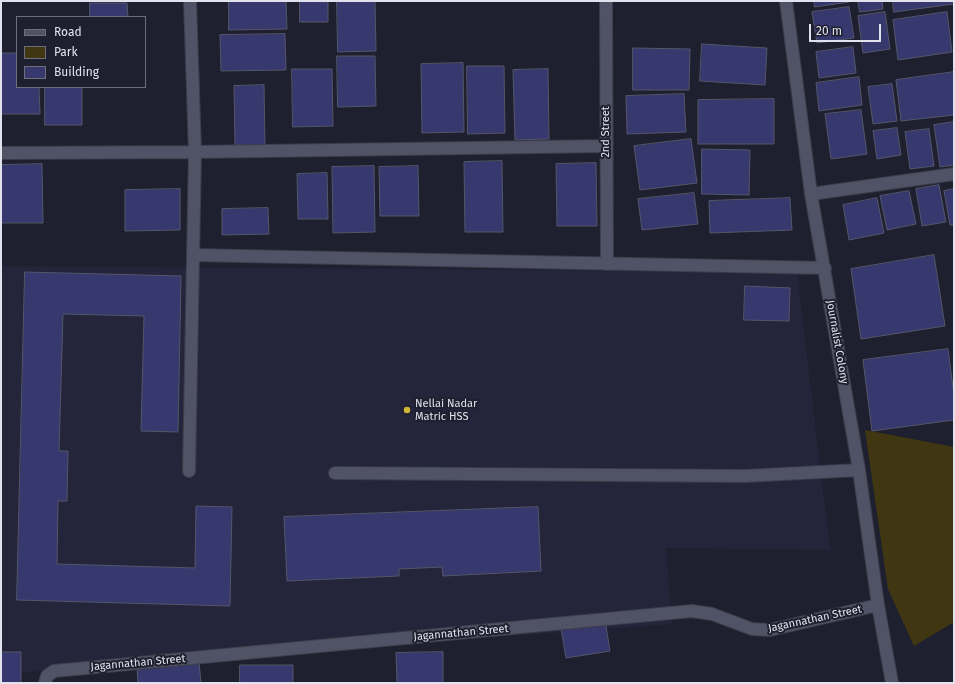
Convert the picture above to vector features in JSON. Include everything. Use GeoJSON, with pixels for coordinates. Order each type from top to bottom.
{"type":"FeatureCollection","features":[{"type":"Feature","properties":{"kind":"street"},"geometry":{"type":"LineString","coordinates":[[189,471],[195,152],[190,1]]}},
{"type":"Feature","properties":{"kind":"street","name":"2nd Street"},"geometry":{"type":"LineString","coordinates":[[606,1],[607,264]]}},
{"type":"Feature","properties":{"kind":"street","name":"Journalist Colony"},"geometry":{"type":"LineString","coordinates":[[786,1],[811,194],[859,470],[878,605],[892,683]]}},
{"type":"Feature","properties":{"kind":"street"},"geometry":{"type":"LineString","coordinates":[[1,153],[195,152],[606,146]]}},
{"type":"Feature","properties":{"kind":"street"},"geometry":{"type":"LineString","coordinates":[[811,194],[954,174]]}},
{"type":"Feature","properties":{"kind":"street"},"geometry":{"type":"LineString","coordinates":[[193,254],[825,268]]}},
{"type":"Feature","properties":{"kind":"street"},"geometry":{"type":"LineString","coordinates":[[335,473],[745,476],[859,470]]}},
{"type":"Feature","properties":{"kind":"street","name":"Jagannathan Street"},"geometry":{"type":"LineString","coordinates":[[45,683],[47,676],[54,671],[692,611],[712,614],[752,629],[770,630],[878,605]]}},
{"type":"Feature","properties":{"kind":"shaded area","name":"Nellai Nadar Matric HSS"},"geometry":{"type":"Polygon","coordinates":[[[1,266],[797,272],[830,550],[666,548],[672,624],[1,674],[1,266]]]}},
{"type":"Feature","properties":{"kind":"green space"},"geometry":{"type":"Polygon","coordinates":[[[865,430],[954,447],[954,622],[914,646],[888,589],[865,430]]]}},
{"type":"Feature","properties":{"kind":"building"},"geometry":{"type":"Polygon","coordinates":[[[229,1],[286,1],[287,29],[229,30],[229,1]]]}},
{"type":"Feature","properties":{"kind":"building"},"geometry":{"type":"Polygon","coordinates":[[[300,1],[328,1],[328,22],[300,22],[300,1]]]}},
{"type":"Feature","properties":{"kind":"building"},"geometry":{"type":"Polygon","coordinates":[[[337,1],[375,1],[376,51],[338,52],[337,1]]]}},
{"type":"Feature","properties":{"kind":"building"},"geometry":{"type":"Polygon","coordinates":[[[814,1],[849,1],[849,2],[815,7],[814,1]]]}},
{"type":"Feature","properties":{"kind":"building"},"geometry":{"type":"Polygon","coordinates":[[[858,1],[882,1],[883,9],[860,12],[858,1]]]}},
{"type":"Feature","properties":{"kind":"building"},"geometry":{"type":"Polygon","coordinates":[[[893,1],[954,1],[954,4],[894,12],[893,1]]]}},
{"type":"Feature","properties":{"kind":"building"},"geometry":{"type":"Polygon","coordinates":[[[90,3],[127,3],[128,16],[90,16],[90,3]]]}},
{"type":"Feature","properties":{"kind":"building"},"geometry":{"type":"Polygon","coordinates":[[[849,7],[854,38],[817,43],[812,12],[849,7]]]}},
{"type":"Feature","properties":{"kind":"building"},"geometry":{"type":"Polygon","coordinates":[[[885,12],[890,49],[863,53],[858,16],[885,12]]]}},
{"type":"Feature","properties":{"kind":"building"},"geometry":{"type":"Polygon","coordinates":[[[947,12],[952,52],[898,60],[893,20],[947,12]]]}},
{"type":"Feature","properties":{"kind":"building"},"geometry":{"type":"Polygon","coordinates":[[[285,34],[286,70],[221,71],[220,35],[285,34]]]}},
{"type":"Feature","properties":{"kind":"building"},"geometry":{"type":"Polygon","coordinates":[[[702,44],[767,48],[765,85],[700,81],[702,44]]]}},
{"type":"Feature","properties":{"kind":"building"},"geometry":{"type":"Polygon","coordinates":[[[853,47],[856,73],[819,78],[816,52],[853,47]]]}},
{"type":"Feature","properties":{"kind":"building"},"geometry":{"type":"Polygon","coordinates":[[[633,48],[690,49],[689,90],[633,90],[633,48]]]}},
{"type":"Feature","properties":{"kind":"building"},"geometry":{"type":"Polygon","coordinates":[[[1,53],[16,53],[16,88],[39,88],[40,114],[1,114],[1,53]]]}},
{"type":"Feature","properties":{"kind":"building"},"geometry":{"type":"Polygon","coordinates":[[[337,56],[375,56],[376,106],[338,107],[337,56]]]}},
{"type":"Feature","properties":{"kind":"building"},"geometry":{"type":"Polygon","coordinates":[[[463,63],[464,132],[422,133],[421,64],[463,63]]]}},
{"type":"Feature","properties":{"kind":"building"},"geometry":{"type":"Polygon","coordinates":[[[467,66],[504,66],[505,133],[468,134],[467,66]]]}},
{"type":"Feature","properties":{"kind":"building"},"geometry":{"type":"Polygon","coordinates":[[[292,69],[332,69],[333,126],[293,127],[292,69]]]}},
{"type":"Feature","properties":{"kind":"building"},"geometry":{"type":"Polygon","coordinates":[[[548,69],[549,139],[515,140],[513,70],[548,69]]]}},
{"type":"Feature","properties":{"kind":"building"},"geometry":{"type":"Polygon","coordinates":[[[954,72],[954,115],[901,121],[896,80],[954,72]]]}},
{"type":"Feature","properties":{"kind":"building"},"geometry":{"type":"Polygon","coordinates":[[[859,77],[862,105],[819,111],[816,83],[859,77]]]}},
{"type":"Feature","properties":{"kind":"building"},"geometry":{"type":"Polygon","coordinates":[[[892,84],[897,121],[873,124],[868,87],[892,84]]]}},
{"type":"Feature","properties":{"kind":"building"},"geometry":{"type":"Polygon","coordinates":[[[264,85],[265,146],[235,146],[234,86],[264,85]]]}},
{"type":"Feature","properties":{"kind":"building"},"geometry":{"type":"Polygon","coordinates":[[[45,88],[82,88],[82,125],[45,125],[45,88]]]}},
{"type":"Feature","properties":{"kind":"building"},"geometry":{"type":"Polygon","coordinates":[[[684,94],[686,132],[627,134],[626,96],[684,94]]]}},
{"type":"Feature","properties":{"kind":"building"},"geometry":{"type":"Polygon","coordinates":[[[774,99],[774,144],[698,144],[698,100],[774,99]]]}},
{"type":"Feature","properties":{"kind":"building"},"geometry":{"type":"Polygon","coordinates":[[[861,110],[867,154],[831,159],[825,114],[861,110]]]}},
{"type":"Feature","properties":{"kind":"building"},"geometry":{"type":"Polygon","coordinates":[[[954,122],[954,165],[940,167],[934,125],[954,122]]]}},
{"type":"Feature","properties":{"kind":"building"},"geometry":{"type":"Polygon","coordinates":[[[897,128],[901,155],[877,159],[873,131],[897,128]]]}},
{"type":"Feature","properties":{"kind":"building"},"geometry":{"type":"Polygon","coordinates":[[[929,129],[934,166],[910,169],[905,132],[929,129]]]}},
{"type":"Feature","properties":{"kind":"building"},"geometry":{"type":"Polygon","coordinates":[[[691,139],[697,183],[640,190],[634,146],[691,139]]]}},
{"type":"Feature","properties":{"kind":"building"},"geometry":{"type":"Polygon","coordinates":[[[702,149],[750,150],[749,195],[702,194],[702,149]]]}},
{"type":"Feature","properties":{"kind":"building"},"geometry":{"type":"Polygon","coordinates":[[[502,161],[503,232],[465,232],[464,162],[502,161]]]}},
{"type":"Feature","properties":{"kind":"building"},"geometry":{"type":"Polygon","coordinates":[[[596,163],[597,226],[557,226],[556,164],[596,163]]]}},
{"type":"Feature","properties":{"kind":"building"},"geometry":{"type":"Polygon","coordinates":[[[42,164],[43,223],[1,223],[1,165],[42,164]]]}},
{"type":"Feature","properties":{"kind":"building"},"geometry":{"type":"Polygon","coordinates":[[[374,166],[375,232],[333,233],[332,167],[374,166]]]}},
{"type":"Feature","properties":{"kind":"building"},"geometry":{"type":"Polygon","coordinates":[[[418,166],[419,216],[380,216],[379,167],[418,166]]]}},
{"type":"Feature","properties":{"kind":"building"},"geometry":{"type":"Polygon","coordinates":[[[327,173],[328,219],[298,219],[297,174],[327,173]]]}},
{"type":"Feature","properties":{"kind":"building"},"geometry":{"type":"Polygon","coordinates":[[[939,185],[946,222],[922,226],[916,189],[939,185]]]}},
{"type":"Feature","properties":{"kind":"building"},"geometry":{"type":"Polygon","coordinates":[[[180,189],[180,230],[125,231],[125,190],[180,189]]]}},
{"type":"Feature","properties":{"kind":"building"},"geometry":{"type":"Polygon","coordinates":[[[954,189],[954,225],[950,225],[944,191],[954,189]]]}},
{"type":"Feature","properties":{"kind":"building"},"geometry":{"type":"Polygon","coordinates":[[[909,191],[916,224],[887,230],[880,196],[909,191]]]}},
{"type":"Feature","properties":{"kind":"building"},"geometry":{"type":"Polygon","coordinates":[[[694,193],[698,224],[642,230],[638,199],[694,193]]]}},
{"type":"Feature","properties":{"kind":"building"},"geometry":{"type":"Polygon","coordinates":[[[790,198],[792,230],[710,233],[709,201],[790,198]]]}},
{"type":"Feature","properties":{"kind":"building"},"geometry":{"type":"Polygon","coordinates":[[[877,198],[884,233],[849,240],[843,205],[877,198]]]}},
{"type":"Feature","properties":{"kind":"building"},"geometry":{"type":"Polygon","coordinates":[[[268,208],[269,234],[222,235],[222,209],[268,208]]]}},
{"type":"Feature","properties":{"kind":"building"},"geometry":{"type":"Polygon","coordinates":[[[934,255],[945,326],[861,339],[851,269],[934,255]]]}},
{"type":"Feature","properties":{"kind":"building"},"geometry":{"type":"Polygon","coordinates":[[[25,272],[181,276],[178,432],[141,431],[144,316],[63,314],[59,451],[68,451],[67,501],[58,501],[57,564],[195,568],[196,506],[232,507],[230,606],[17,600],[25,272]]]}},
{"type":"Feature","properties":{"kind":"building"},"geometry":{"type":"Polygon","coordinates":[[[745,286],[790,288],[789,321],[744,320],[745,286]]]}},
{"type":"Feature","properties":{"kind":"building"},"geometry":{"type":"Polygon","coordinates":[[[948,349],[954,395],[954,420],[872,431],[863,360],[948,349]]]}},
{"type":"Feature","properties":{"kind":"building"},"geometry":{"type":"Polygon","coordinates":[[[538,507],[541,571],[443,576],[442,567],[399,569],[399,576],[287,581],[284,517],[538,507]]]}},
{"type":"Feature","properties":{"kind":"building"},"geometry":{"type":"Polygon","coordinates":[[[605,620],[610,651],[566,658],[561,628],[605,620]]]}},
{"type":"Feature","properties":{"kind":"building"},"geometry":{"type":"Polygon","coordinates":[[[1,652],[21,652],[21,683],[1,683],[1,652]]]}},
{"type":"Feature","properties":{"kind":"building"},"geometry":{"type":"Polygon","coordinates":[[[443,652],[443,683],[397,683],[396,653],[443,652]]]}},
{"type":"Feature","properties":{"kind":"building"},"geometry":{"type":"Polygon","coordinates":[[[199,662],[201,683],[138,683],[137,667],[199,662]]]}},
{"type":"Feature","properties":{"kind":"building"},"geometry":{"type":"Polygon","coordinates":[[[240,665],[293,665],[293,683],[240,683],[240,665]]]}},
{"type":"Feature","properties":{"kind":"place","name":"Nellai Nadar Matric HSS"},"geometry":{"type":"Point","coordinates":[407,410]}}]}
